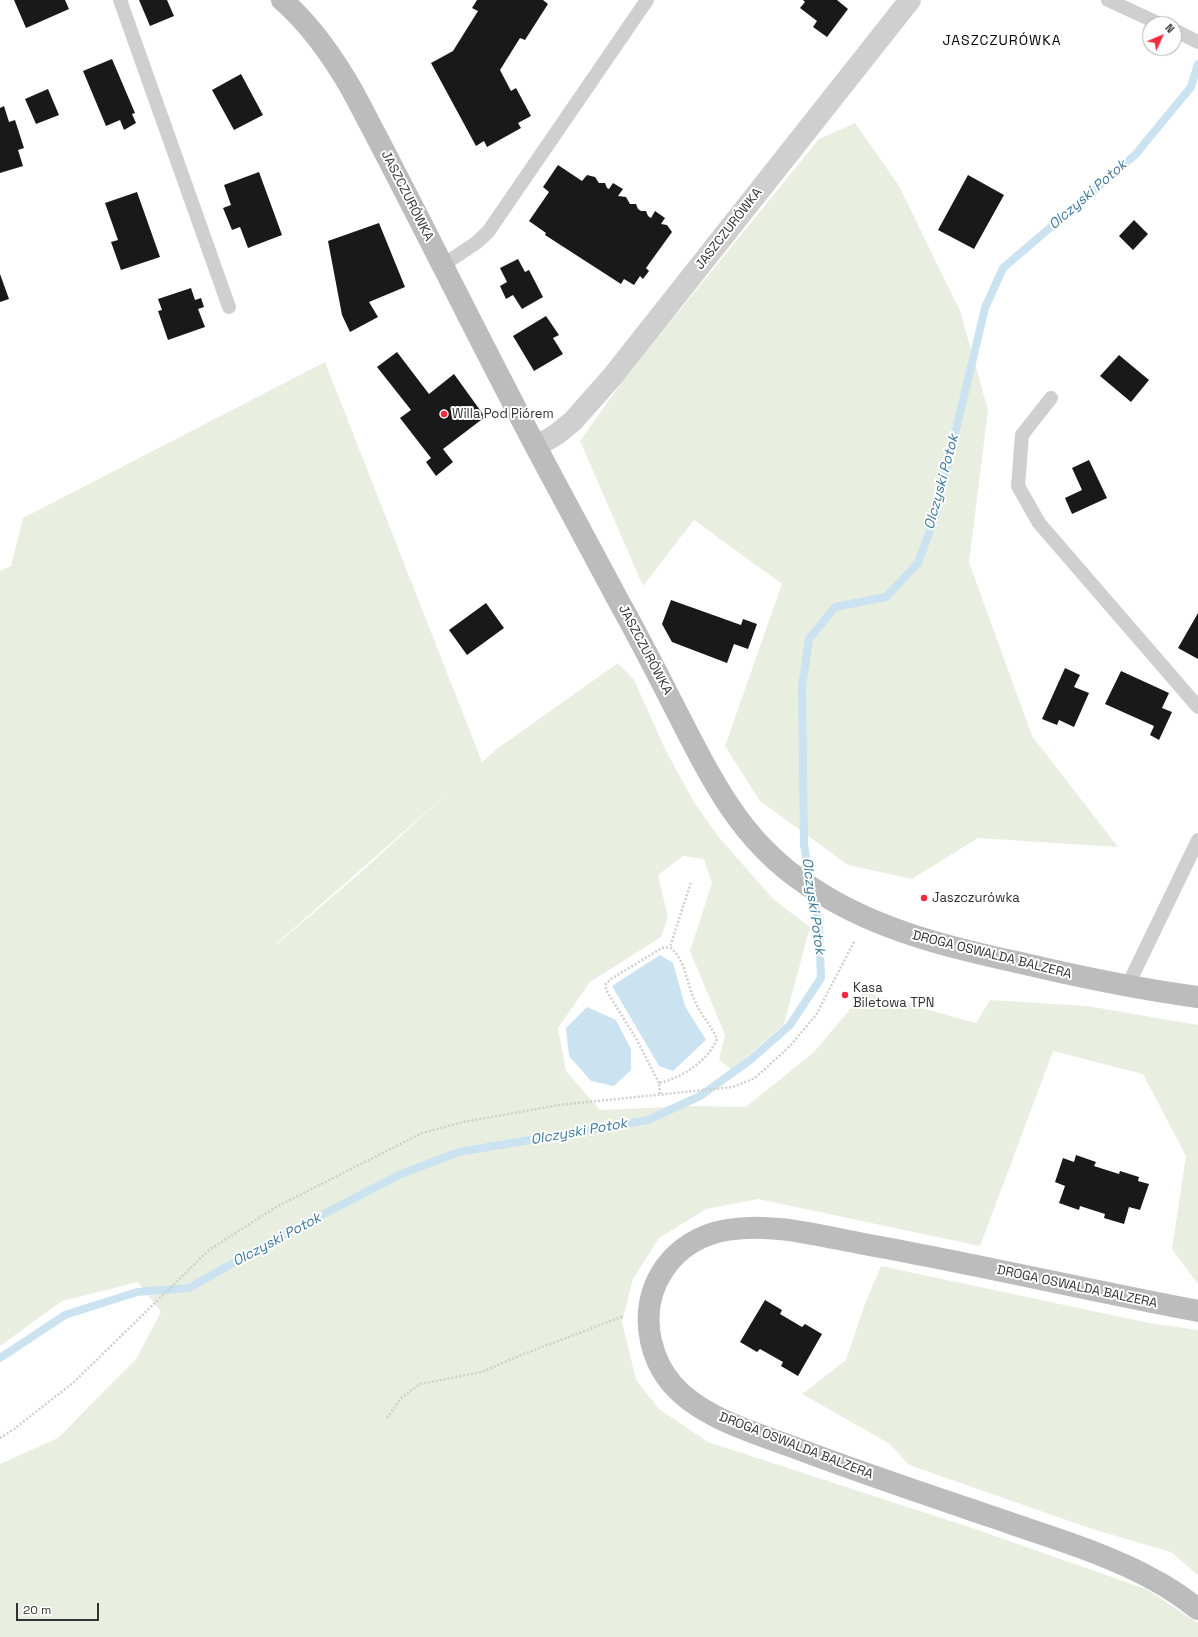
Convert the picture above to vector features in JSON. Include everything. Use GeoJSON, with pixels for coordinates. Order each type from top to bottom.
{"type":"FeatureCollection","features":[{"type":"Feature","properties":{"kind":"street","name":"JASZCZURÓWKA"},"geometry":{"type":"LineString","coordinates":[[282,0],[307,25],[340,70],[368,120],[536,447],[635,630],[710,776],[731,810],[762,847]]}},
{"type":"Feature","properties":{"kind":"street","name":"JASZCZURÓWKA"},"geometry":{"type":"LineString","coordinates":[[536,447],[558,434],[573,421],[612,377],[910,0]]}},
{"type":"Feature","properties":{"kind":"street","name":"DROGA OSWALDA BALZERA"},"geometry":{"type":"LineString","coordinates":[[762,847],[819,893],[888,928],[960,949],[1127,987],[1198,997]]}},
{"type":"Feature","properties":{"kind":"street","name":"DROGA OSWALDA BALZERA"},"geometry":{"type":"LineString","coordinates":[[1198,1311],[894,1249],[788,1230],[751,1227],[715,1232],[682,1249],[670,1260],[662,1272],[651,1298],[650,1312],[651,1339],[656,1359],[661,1370],[686,1398],[716,1417],[810,1453],[1103,1556],[1158,1581],[1198,1609]]}},
{"type":"Feature","properties":{"kind":"lane"},"geometry":{"type":"LineString","coordinates":[[120,0],[229,307]]}},
{"type":"Feature","properties":{"kind":"lane"},"geometry":{"type":"LineString","coordinates":[[443,265],[476,243],[488,232],[647,0]]}},
{"type":"Feature","properties":{"kind":"lane"},"geometry":{"type":"LineString","coordinates":[[1108,0],[1143,16]]}},
{"type":"Feature","properties":{"kind":"lane"},"geometry":{"type":"LineString","coordinates":[[1182,34],[1192,40]]}},
{"type":"Feature","properties":{"kind":"lane"},"geometry":{"type":"LineString","coordinates":[[1051,398],[1022,435],[1018,486],[1039,523],[1198,707]]}},
{"type":"Feature","properties":{"kind":"lane"},"geometry":{"type":"LineString","coordinates":[[1127,987],[1198,840]]}},
{"type":"Feature","properties":{"kind":"path"},"geometry":{"type":"LineString","coordinates":[[670,946],[691,882]]}},
{"type":"Feature","properties":{"kind":"path"},"geometry":{"type":"LineString","coordinates":[[0,1438],[14,1429],[74,1382],[209,1250],[276,1207],[422,1133],[463,1122],[559,1106],[733,1087],[755,1078],[790,1046],[816,1015],[866,918]]}},
{"type":"Feature","properties":{"kind":"path"},"geometry":{"type":"LineString","coordinates":[[660,1082],[674,1080],[692,1068],[713,1048],[717,1039],[703,1017],[694,998],[688,976],[680,958],[670,946]]}},
{"type":"Feature","properties":{"kind":"path"},"geometry":{"type":"LineString","coordinates":[[660,1094],[660,1082],[637,1040],[606,990],[606,984],[611,979],[662,948],[670,946]]}},
{"type":"Feature","properties":{"kind":"path"},"geometry":{"type":"LineString","coordinates":[[387,1418],[402,1397],[420,1384],[482,1372],[521,1354],[627,1315],[650,1312]]}},
{"type":"Feature","properties":{"kind":"green space"},"geometry":{"type":"Polygon","coordinates":[[[855,123],[899,186],[960,311],[988,410],[969,562],[1032,736],[1118,847],[978,838],[912,879],[848,865],[760,801],[725,746],[782,584],[694,520],[643,586],[580,441],[627,375],[819,139],[855,123]]]}},
{"type":"Feature","properties":{"kind":"green space"},"geometry":{"type":"Polygon","coordinates":[[[325,362],[482,762],[498,748],[618,663],[634,680],[666,751],[694,802],[717,835],[773,899],[810,927],[784,1024],[732,1070],[719,1060],[725,1035],[690,951],[712,883],[704,859],[683,856],[658,875],[668,917],[661,937],[590,982],[558,1028],[566,1071],[600,1110],[694,1106],[746,1107],[814,1052],[863,992],[976,1023],[990,1000],[1087,1006],[1198,1025],[1198,1284],[1172,1249],[1186,1156],[1143,1074],[1053,1051],[980,1246],[758,1199],[706,1209],[659,1238],[633,1279],[622,1322],[636,1380],[659,1409],[708,1442],[975,1529],[1146,1589],[1198,1623],[1198,1637],[0,1637],[0,1464],[58,1438],[136,1359],[161,1312],[138,1282],[62,1301],[0,1346],[0,571],[11,566],[23,518],[325,362]],[[450,791],[276,945],[359,874],[450,791]]]}},
{"type":"Feature","properties":{"kind":"green space"},"geometry":{"type":"Polygon","coordinates":[[[881,1266],[1149,1323],[1198,1330],[1198,1575],[1171,1552],[1092,1529],[909,1465],[890,1444],[802,1394],[846,1360],[866,1301],[881,1266]]]}},
{"type":"Feature","properties":{"kind":"water"},"geometry":{"type":"Polygon","coordinates":[[[660,955],[673,963],[685,1006],[706,1040],[673,1071],[659,1066],[612,986],[660,955]]]}},
{"type":"Feature","properties":{"kind":"water"},"geometry":{"type":"Polygon","coordinates":[[[587,1007],[616,1020],[631,1049],[631,1070],[614,1086],[591,1081],[569,1056],[566,1028],[587,1007]]]}},
{"type":"Feature","properties":{"kind":"building"},"geometry":{"type":"Polygon","coordinates":[[[14,0],[65,0],[69,9],[26,28],[14,0]]]}},
{"type":"Feature","properties":{"kind":"building"},"geometry":{"type":"Polygon","coordinates":[[[139,0],[167,0],[174,16],[150,26],[139,0]]]}},
{"type":"Feature","properties":{"kind":"building"},"geometry":{"type":"Polygon","coordinates":[[[477,0],[543,0],[548,4],[525,40],[520,38],[500,70],[511,91],[516,88],[531,116],[518,123],[521,128],[487,147],[484,141],[476,146],[431,63],[453,51],[478,11],[472,8],[477,0]]]}},
{"type":"Feature","properties":{"kind":"building"},"geometry":{"type":"Polygon","coordinates":[[[803,0],[837,0],[848,9],[827,37],[813,27],[817,21],[800,8],[805,2],[803,0]]]}},
{"type":"Feature","properties":{"kind":"building"},"geometry":{"type":"Polygon","coordinates":[[[112,59],[135,113],[132,114],[136,123],[124,130],[120,120],[106,126],[83,71],[112,59]]]}},
{"type":"Feature","properties":{"kind":"building"},"geometry":{"type":"Polygon","coordinates":[[[241,74],[263,115],[234,130],[212,90],[241,74]]]}},
{"type":"Feature","properties":{"kind":"building"},"geometry":{"type":"Polygon","coordinates":[[[48,89],[59,115],[36,124],[25,99],[48,89]]]}},
{"type":"Feature","properties":{"kind":"building"},"geometry":{"type":"Polygon","coordinates":[[[4,106],[9,122],[15,120],[24,148],[18,150],[23,166],[0,173],[0,108],[4,106]]]}},
{"type":"Feature","properties":{"kind":"building"},"geometry":{"type":"Polygon","coordinates":[[[558,165],[582,181],[587,175],[595,177],[599,183],[605,183],[609,189],[613,183],[623,189],[618,196],[626,197],[630,204],[636,204],[638,209],[641,211],[646,211],[648,216],[651,218],[655,211],[665,218],[661,224],[667,225],[672,232],[646,268],[649,271],[643,279],[640,276],[634,285],[624,279],[621,284],[545,235],[546,233],[529,221],[549,192],[543,187],[558,165]]]}},
{"type":"Feature","properties":{"kind":"building"},"geometry":{"type":"Polygon","coordinates":[[[259,172],[282,235],[248,248],[240,227],[232,230],[223,208],[231,205],[224,185],[259,172]]]}},
{"type":"Feature","properties":{"kind":"building"},"geometry":{"type":"Polygon","coordinates":[[[968,175],[1004,195],[974,249],[938,230],[968,175]]]}},
{"type":"Feature","properties":{"kind":"building"},"geometry":{"type":"Polygon","coordinates":[[[137,192],[160,257],[121,270],[111,242],[118,240],[105,203],[137,192]]]}},
{"type":"Feature","properties":{"kind":"building"},"geometry":{"type":"Polygon","coordinates":[[[1134,220],[1148,234],[1133,250],[1119,236],[1134,220]]]}},
{"type":"Feature","properties":{"kind":"building"},"geometry":{"type":"Polygon","coordinates":[[[379,223],[405,287],[369,302],[378,317],[350,332],[342,315],[328,241],[379,223]]]}},
{"type":"Feature","properties":{"kind":"building"},"geometry":{"type":"Polygon","coordinates":[[[518,259],[525,272],[529,270],[543,297],[522,309],[513,295],[506,299],[500,286],[507,282],[500,268],[518,259]]]}},
{"type":"Feature","properties":{"kind":"building"},"geometry":{"type":"Polygon","coordinates":[[[0,274],[9,299],[0,302],[0,274]]]}},
{"type":"Feature","properties":{"kind":"building"},"geometry":{"type":"Polygon","coordinates":[[[191,288],[195,300],[201,298],[204,307],[198,309],[205,327],[168,340],[158,311],[162,310],[158,299],[191,288]]]}},
{"type":"Feature","properties":{"kind":"building"},"geometry":{"type":"Polygon","coordinates":[[[546,316],[559,335],[553,338],[563,354],[534,371],[513,336],[546,316]]]}},
{"type":"Feature","properties":{"kind":"building","name":"Willa Pod Piórem"},"geometry":{"type":"Polygon","coordinates":[[[397,352],[429,394],[454,374],[485,417],[443,449],[453,462],[436,476],[426,462],[431,458],[400,418],[411,410],[377,367],[397,352]]]}},
{"type":"Feature","properties":{"kind":"building"},"geometry":{"type":"Polygon","coordinates":[[[1119,355],[1149,380],[1131,402],[1100,376],[1119,355]]]}},
{"type":"Feature","properties":{"kind":"building"},"geometry":{"type":"Polygon","coordinates":[[[1089,460],[1107,498],[1072,514],[1065,498],[1082,490],[1072,468],[1089,460]]]}},
{"type":"Feature","properties":{"kind":"building"},"geometry":{"type":"Polygon","coordinates":[[[671,600],[741,625],[743,619],[757,624],[748,649],[734,644],[727,663],[672,642],[662,624],[671,600]]]}},
{"type":"Feature","properties":{"kind":"building"},"geometry":{"type":"Polygon","coordinates":[[[486,603],[504,628],[467,655],[449,630],[486,603]]]}},
{"type":"Feature","properties":{"kind":"building"},"geometry":{"type":"Polygon","coordinates":[[[1198,613],[1198,659],[1178,648],[1198,613]]]}},
{"type":"Feature","properties":{"kind":"building"},"geometry":{"type":"Polygon","coordinates":[[[1065,668],[1080,675],[1074,687],[1089,693],[1074,727],[1059,720],[1057,725],[1042,719],[1065,668]]]}},
{"type":"Feature","properties":{"kind":"building"},"geometry":{"type":"Polygon","coordinates":[[[1121,671],[1169,693],[1162,708],[1172,712],[1159,740],[1150,735],[1154,726],[1105,704],[1121,671]]]}},
{"type":"Feature","properties":{"kind":"building"},"geometry":{"type":"Polygon","coordinates":[[[1076,1155],[1096,1162],[1094,1166],[1119,1174],[1120,1171],[1139,1177],[1138,1181],[1149,1184],[1140,1210],[1129,1207],[1124,1224],[1104,1218],[1105,1214],[1080,1206],[1079,1210],[1059,1203],[1065,1186],[1055,1182],[1063,1158],[1074,1162],[1076,1155]]]}},
{"type":"Feature","properties":{"kind":"building"},"geometry":{"type":"Polygon","coordinates":[[[765,1300],[782,1310],[780,1314],[802,1327],[805,1324],[822,1334],[798,1376],[781,1366],[783,1362],[760,1349],[757,1352],[740,1342],[765,1300]]]}},
{"type":"Feature","properties":{"kind":"waterway","name":"Olczyski Potok"},"geometry":{"type":"LineString","coordinates":[[0,1358],[65,1315],[137,1292],[189,1288],[285,1234],[401,1174],[459,1152],[648,1120],[700,1096],[749,1061],[790,1025],[821,978],[819,926],[804,845],[802,687],[809,639],[835,607],[886,597],[918,563],[936,514],[985,308],[1003,268],[1135,155],[1191,87],[1198,64]]}},
{"type":"Feature","properties":{"kind":"place","name":"Willa Pod Piórem"},"geometry":{"type":"Point","coordinates":[444,414]}},
{"type":"Feature","properties":{"kind":"place","name":"Jaszczurówka"},"geometry":{"type":"Point","coordinates":[924,898]}},
{"type":"Feature","properties":{"kind":"place","name":"Kasa Biletowa TPN"},"geometry":{"type":"Point","coordinates":[845,995]}},
{"type":"Feature","properties":{"kind":"district","name":"JASZCZURÓWKA"},"geometry":{"type":"Point","coordinates":[1002,41]}}]}
